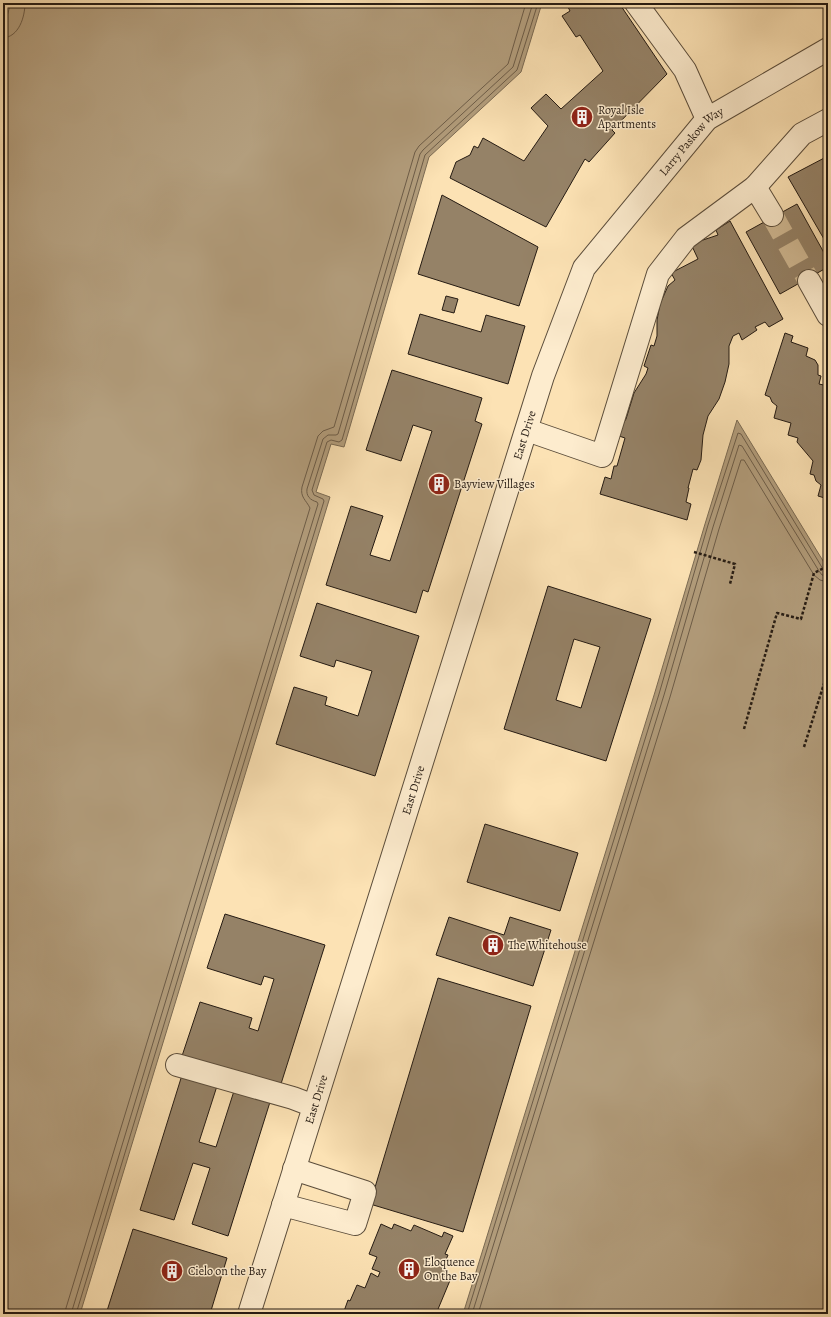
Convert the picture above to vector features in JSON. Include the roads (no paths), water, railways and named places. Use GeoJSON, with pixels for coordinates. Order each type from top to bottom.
{"type":"FeatureCollection","features":[{"type":"Feature","properties":{"kind":"street"},"geometry":{"type":"LineString","coordinates":[[636,3],[684,70],[707,119]]}},
{"type":"Feature","properties":{"kind":"street","name":"Larry Paskow Way"},"geometry":{"type":"LineString","coordinates":[[584,268],[707,119],[828,49]]}},
{"type":"Feature","properties":{"kind":"street"},"geometry":{"type":"LineString","coordinates":[[527,430],[602,456],[658,274],[686,238],[755,187],[802,134],[828,120]]}},
{"type":"Feature","properties":{"kind":"street"},"geometry":{"type":"LineString","coordinates":[[755,187],[772,215]]}},
{"type":"Feature","properties":{"kind":"street","name":"East Drive"},"geometry":{"type":"LineString","coordinates":[[249,1314],[543,376],[584,268]]}},
{"type":"Feature","properties":{"kind":"street"},"geometry":{"type":"LineString","coordinates":[[809,281],[828,315]]}},
{"type":"Feature","properties":{"kind":"street"},"geometry":{"type":"LineString","coordinates":[[177,1065],[293,1098],[314,1106]]}},
{"type":"Feature","properties":{"kind":"street"},"geometry":{"type":"LineString","coordinates":[[283,1205],[355,1224],[365,1192],[294,1169]]}},
{"type":"Feature","properties":{"kind":"water"},"geometry":{"type":"Polygon","coordinates":[[[11,3],[542,3],[521,72],[429,157],[344,447],[331,444],[316,492],[330,497],[80,1314],[3,1314],[3,29],[11,3]]]}},
{"type":"Feature","properties":{"kind":"water"},"geometry":{"type":"Polygon","coordinates":[[[737,420],[828,569],[828,1314],[463,1314],[655,692],[737,420]]]}},
{"type":"Feature","properties":{"kind":"tunnel"},"geometry":{"type":"LineString","coordinates":[[772,215],[809,281]]}},
{"type":"Feature","properties":{"kind":"place","name":"Royal Isle Apartments"},"geometry":{"type":"Point","coordinates":[582,117]}},
{"type":"Feature","properties":{"kind":"place","name":"Bayview Villages"},"geometry":{"type":"Point","coordinates":[439,484]}},
{"type":"Feature","properties":{"kind":"place","name":"The Whitehouse"},"geometry":{"type":"Point","coordinates":[493,945]}},
{"type":"Feature","properties":{"kind":"place","name":"Eloquence On the Bay"},"geometry":{"type":"Point","coordinates":[409,1269]}},
{"type":"Feature","properties":{"kind":"place","name":"Cielo on the Bay"},"geometry":{"type":"Point","coordinates":[172,1271]}}]}
